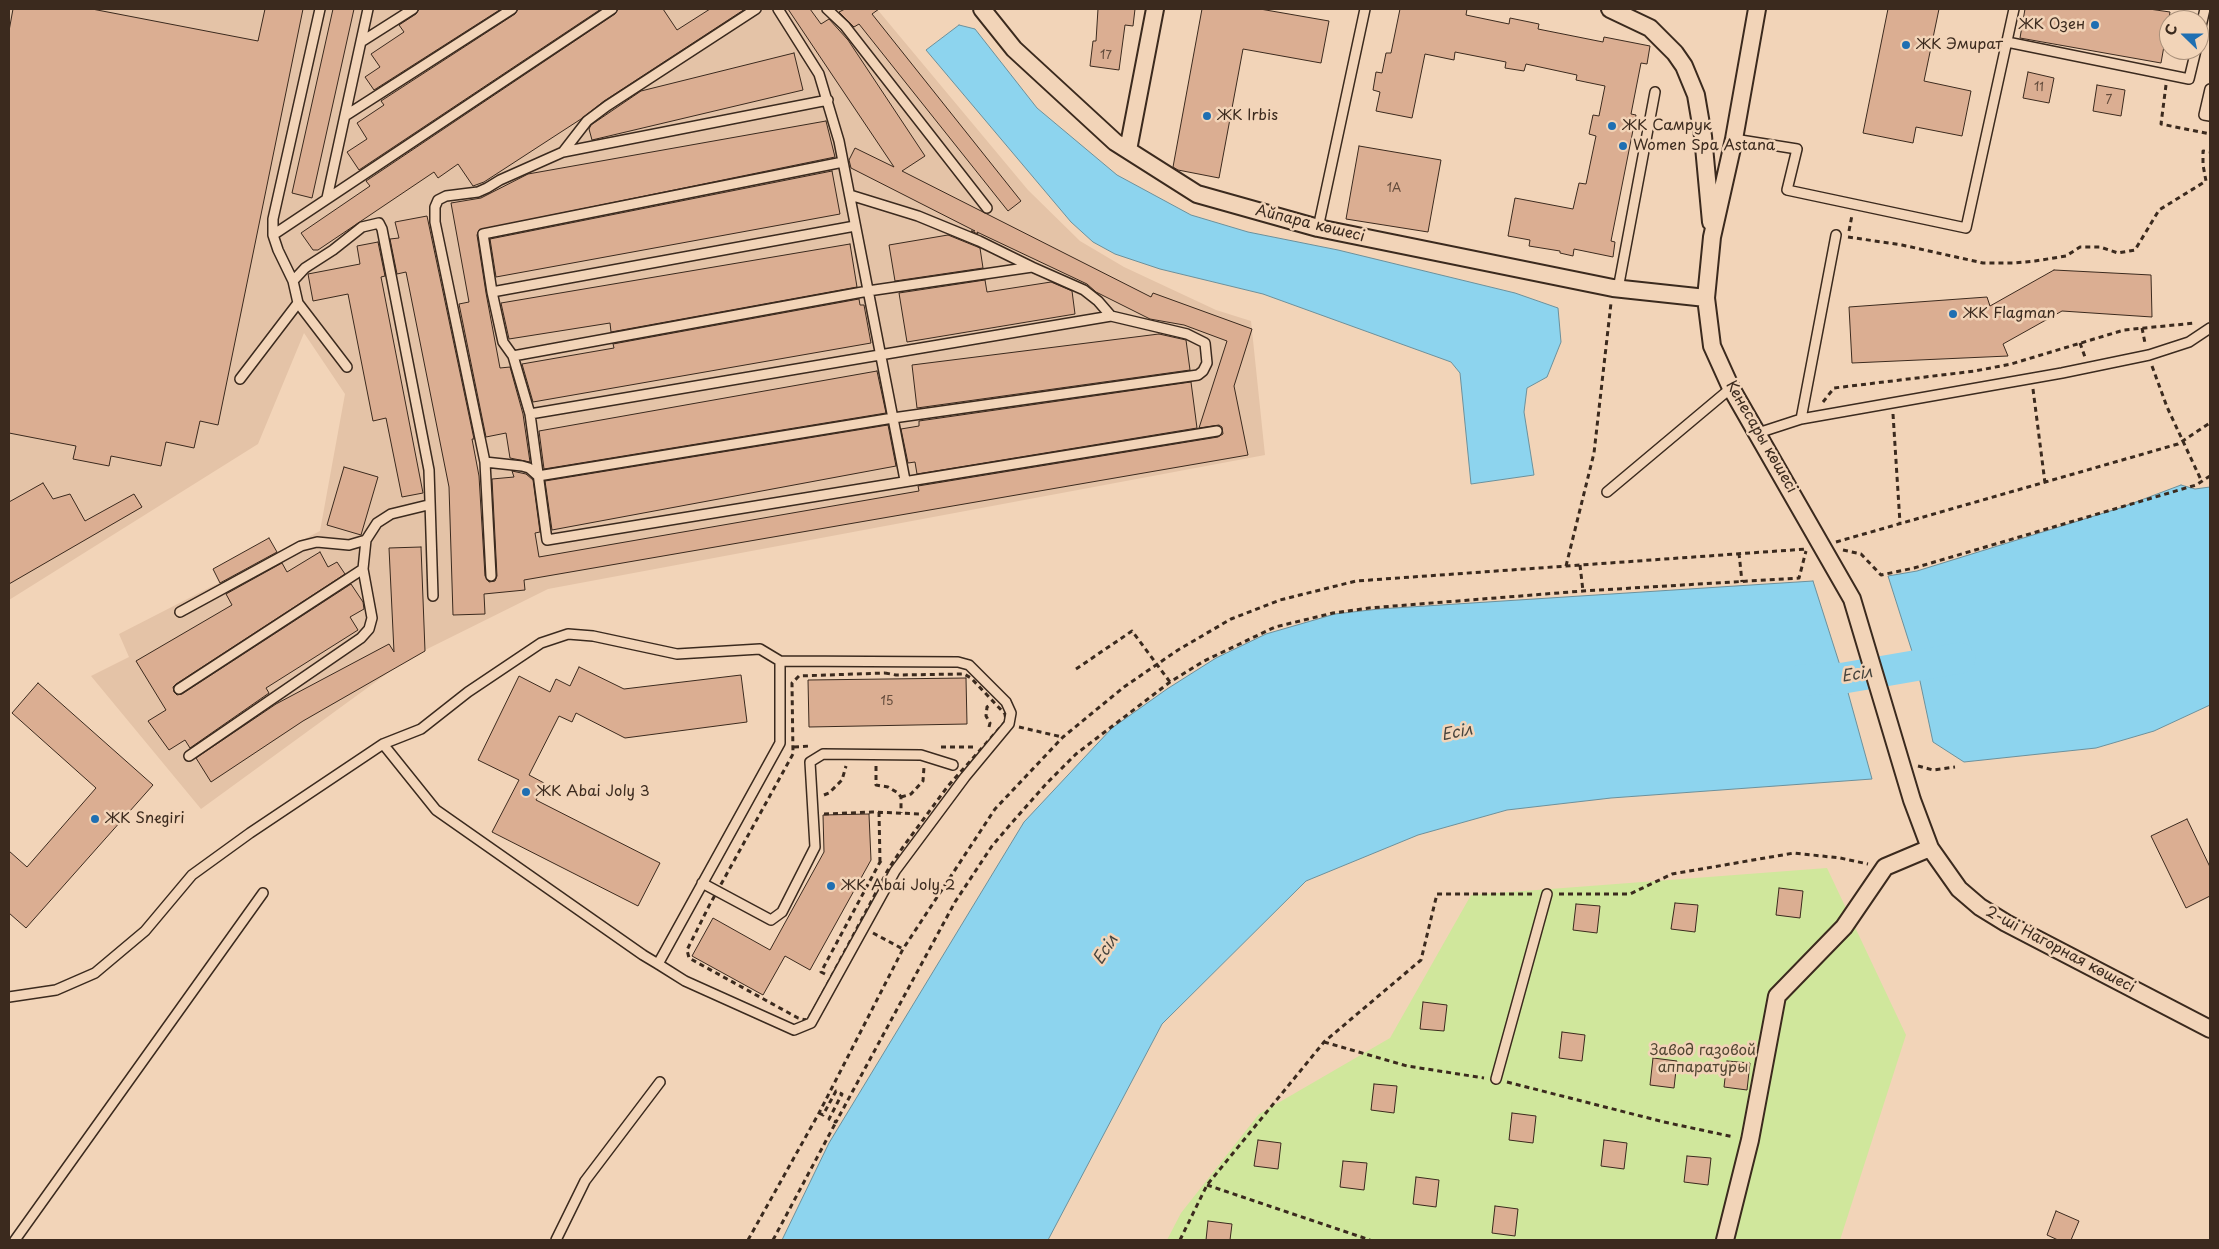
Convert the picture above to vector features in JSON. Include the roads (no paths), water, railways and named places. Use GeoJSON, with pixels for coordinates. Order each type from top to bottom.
{"type":"FeatureCollection","features":[{"type":"Feature","properties":{"kind":"street","name":"Айпара көшесі"},"geometry":{"type":"LineString","coordinates":[[982,9],[1014,49],[1116,142],[1197,194],[1318,228],[1616,288],[1706,298]]}},
{"type":"Feature","properties":{"kind":"street"},"geometry":{"type":"LineString","coordinates":[[1128,150],[1155,9]]}},
{"type":"Feature","properties":{"kind":"street"},"geometry":{"type":"LineString","coordinates":[[1610,9],[1650,28],[1684,66],[1697,103],[1703,136],[1712,237]]}},
{"type":"Feature","properties":{"kind":"street","name":"Кенесары көшесі"},"geometry":{"type":"LineString","coordinates":[[1758,9],[1734,139],[1712,237],[1706,298],[1712,346],[1731,388],[1758,433],[1815,547],[1852,599],[1912,800],[1930,848]]}},
{"type":"Feature","properties":{"kind":"street"},"geometry":{"type":"LineString","coordinates":[[1724,1240],[1750,1140],[1778,996],[1844,926],[1885,868],[1930,848]]}},
{"type":"Feature","properties":{"kind":"street","name":"2-ші Нагорная көшесі"},"geometry":{"type":"LineString","coordinates":[[1930,848],[1959,889],[1980,907],[2006,923],[2210,1029]]}},
{"type":"Feature","properties":{"kind":"lane"},"geometry":{"type":"LineString","coordinates":[[320,9],[273,219],[273,235],[293,281],[298,303],[347,367]]}},
{"type":"Feature","properties":{"kind":"lane"},"geometry":{"type":"LineString","coordinates":[[327,198],[368,9]]}},
{"type":"Feature","properties":{"kind":"lane"},"geometry":{"type":"LineString","coordinates":[[361,42],[413,9]]}},
{"type":"Feature","properties":{"kind":"lane"},"geometry":{"type":"LineString","coordinates":[[344,116],[512,9]]}},
{"type":"Feature","properties":{"kind":"lane"},"geometry":{"type":"LineString","coordinates":[[273,235],[612,9]]}},
{"type":"Feature","properties":{"kind":"lane"},"geometry":{"type":"LineString","coordinates":[[563,152],[587,121],[607,106],[756,9]]}},
{"type":"Feature","properties":{"kind":"lane"},"geometry":{"type":"LineString","coordinates":[[778,9],[819,74],[828,100],[850,195],[905,480]]}},
{"type":"Feature","properties":{"kind":"lane"},"geometry":{"type":"LineString","coordinates":[[827,9],[846,26],[987,208]]}},
{"type":"Feature","properties":{"kind":"lane"},"geometry":{"type":"LineString","coordinates":[[1318,228],[1364,9]]}},
{"type":"Feature","properties":{"kind":"lane"},"geometry":{"type":"LineString","coordinates":[[1734,139],[1797,149],[1787,190],[1966,228],[2014,9]]}},
{"type":"Feature","properties":{"kind":"lane"},"geometry":{"type":"LineString","coordinates":[[2007,42],[2189,79],[2194,60]]}},
{"type":"Feature","properties":{"kind":"lane"},"geometry":{"type":"LineString","coordinates":[[2210,89],[2204,115],[2210,116]]}},
{"type":"Feature","properties":{"kind":"lane"},"geometry":{"type":"LineString","coordinates":[[1616,288],[1655,92]]}},
{"type":"Feature","properties":{"kind":"lane"},"geometry":{"type":"LineString","coordinates":[[491,576],[485,462],[435,222],[435,207],[438,200],[446,196],[478,192],[563,152],[828,100]]}},
{"type":"Feature","properties":{"kind":"lane"},"geometry":{"type":"LineString","coordinates":[[843,162],[483,234],[492,292],[503,342],[513,356],[530,414],[547,540],[905,480],[1217,431]]}},
{"type":"Feature","properties":{"kind":"lane"},"geometry":{"type":"LineString","coordinates":[[850,195],[918,216],[979,241],[1084,290],[1098,301],[1111,316]]}},
{"type":"Feature","properties":{"kind":"lane"},"geometry":{"type":"LineString","coordinates":[[293,281],[305,268],[333,250],[362,227],[379,223],[382,229],[428,470],[433,596]]}},
{"type":"Feature","properties":{"kind":"lane"},"geometry":{"type":"LineString","coordinates":[[492,292],[855,226]]}},
{"type":"Feature","properties":{"kind":"lane"},"geometry":{"type":"LineString","coordinates":[[1801,419],[1836,235]]}},
{"type":"Feature","properties":{"kind":"lane"},"geometry":{"type":"LineString","coordinates":[[513,356],[868,290],[1032,267]]}},
{"type":"Feature","properties":{"kind":"lane"},"geometry":{"type":"LineString","coordinates":[[240,378],[298,303]]}},
{"type":"Feature","properties":{"kind":"lane"},"geometry":{"type":"LineString","coordinates":[[530,414],[1111,316],[1166,328],[1205,343],[1207,363],[1203,371],[1198,375],[893,418],[538,476]]}},
{"type":"Feature","properties":{"kind":"lane"},"geometry":{"type":"LineString","coordinates":[[1758,433],[1801,419],[2148,355],[2189,342],[2210,328]]}},
{"type":"Feature","properties":{"kind":"lane"},"geometry":{"type":"LineString","coordinates":[[1607,492],[1731,388]]}},
{"type":"Feature","properties":{"kind":"lane"},"geometry":{"type":"LineString","coordinates":[[485,462],[530,468],[538,476]]}},
{"type":"Feature","properties":{"kind":"lane"},"geometry":{"type":"LineString","coordinates":[[189,756],[361,638],[369,629],[372,618],[364,569],[366,540],[376,523],[391,514],[428,505]]}},
{"type":"Feature","properties":{"kind":"lane"},"geometry":{"type":"LineString","coordinates":[[180,612],[301,546],[317,542],[349,545],[366,540]]}},
{"type":"Feature","properties":{"kind":"lane"},"geometry":{"type":"LineString","coordinates":[[179,689],[364,569]]}},
{"type":"Feature","properties":{"kind":"lane"},"geometry":{"type":"LineString","coordinates":[[9,997],[56,990],[95,973],[145,931],[192,876],[258,827],[383,744],[422,729],[468,692],[541,643],[568,634],[593,636],[677,654],[760,649],[780,661],[958,662],[969,665],[1006,702],[1011,713],[1009,724],[892,870],[864,928],[833,978],[811,1024],[794,1030],[685,981],[436,810],[383,744]]}},
{"type":"Feature","properties":{"kind":"lane"},"geometry":{"type":"LineString","coordinates":[[658,964],[780,743],[780,661]]}},
{"type":"Feature","properties":{"kind":"lane"},"geometry":{"type":"LineString","coordinates":[[702,883],[771,920],[782,912],[815,847],[810,762],[823,754],[876,753],[921,755],[953,765]]}},
{"type":"Feature","properties":{"kind":"lane"},"geometry":{"type":"LineString","coordinates":[[15,1240],[263,893]]}},
{"type":"Feature","properties":{"kind":"lane"},"geometry":{"type":"LineString","coordinates":[[1496,1079],[1547,894]]}},
{"type":"Feature","properties":{"kind":"lane"},"geometry":{"type":"LineString","coordinates":[[556,1240],[585,1181],[660,1082]]}},
{"type":"Feature","properties":{"kind":"water"},"geometry":{"type":"Polygon","coordinates":[[[959,25],[975,29],[1037,108],[1117,175],[1191,215],[1248,232],[1338,250],[1515,293],[1558,308],[1561,342],[1547,377],[1527,388],[1524,412],[1534,475],[1471,484],[1460,373],[1451,362],[1263,294],[1160,269],[1115,254],[1093,242],[1071,222],[926,50],[959,25]]]}},
{"type":"Feature","properties":{"kind":"water"},"geometry":{"type":"Polygon","coordinates":[[[2181,485],[2195,489],[2210,487],[2210,705],[2154,731],[2096,748],[1964,762],[1933,742],[1917,667],[1888,576],[1917,571],[2120,508],[2181,485]]]}},
{"type":"Feature","properties":{"kind":"water"},"geometry":{"type":"Polygon","coordinates":[[[1813,581],[1844,678],[1872,779],[1611,798],[1507,810],[1418,835],[1306,881],[1162,1024],[1048,1240],[782,1240],[829,1143],[1024,822],[1112,728],[1167,689],[1216,658],[1266,634],[1335,614],[1379,609],[1813,581]]]}},
{"type":"Feature","properties":{"kind":"waterway","name":"Есіл"},"geometry":{"type":"LineString","coordinates":[[1802,680],[1844,678],[1960,658]]}},
{"type":"Feature","properties":{"kind":"place","name":"ЖК Озен"},"geometry":{"type":"Point","coordinates":[2095,25]}},
{"type":"Feature","properties":{"kind":"place","name":"ЖК Эмират"},"geometry":{"type":"Point","coordinates":[1906,45]}},
{"type":"Feature","properties":{"kind":"place","name":"ЖК Irbis"},"geometry":{"type":"Point","coordinates":[1207,116]}},
{"type":"Feature","properties":{"kind":"place","name":"ЖК Самрук"},"geometry":{"type":"Point","coordinates":[1612,126]}},
{"type":"Feature","properties":{"kind":"place","name":"Women Spa Astana"},"geometry":{"type":"Point","coordinates":[1623,146]}},
{"type":"Feature","properties":{"kind":"place","name":"ЖК Flagman"},"geometry":{"type":"Point","coordinates":[1953,314]}},
{"type":"Feature","properties":{"kind":"place","name":"ЖК Abai Joly 3"},"geometry":{"type":"Point","coordinates":[526,792]}},
{"type":"Feature","properties":{"kind":"place","name":"ЖК Snegiri"},"geometry":{"type":"Point","coordinates":[95,819]}},
{"type":"Feature","properties":{"kind":"place","name":"ЖК Abai Joly 2"},"geometry":{"type":"Point","coordinates":[831,886]}},
{"type":"Feature","properties":{"kind":"park label","name":"Завод газовой аппаратуры"},"geometry":{"type":"Point","coordinates":[1703,1060]}}]}
